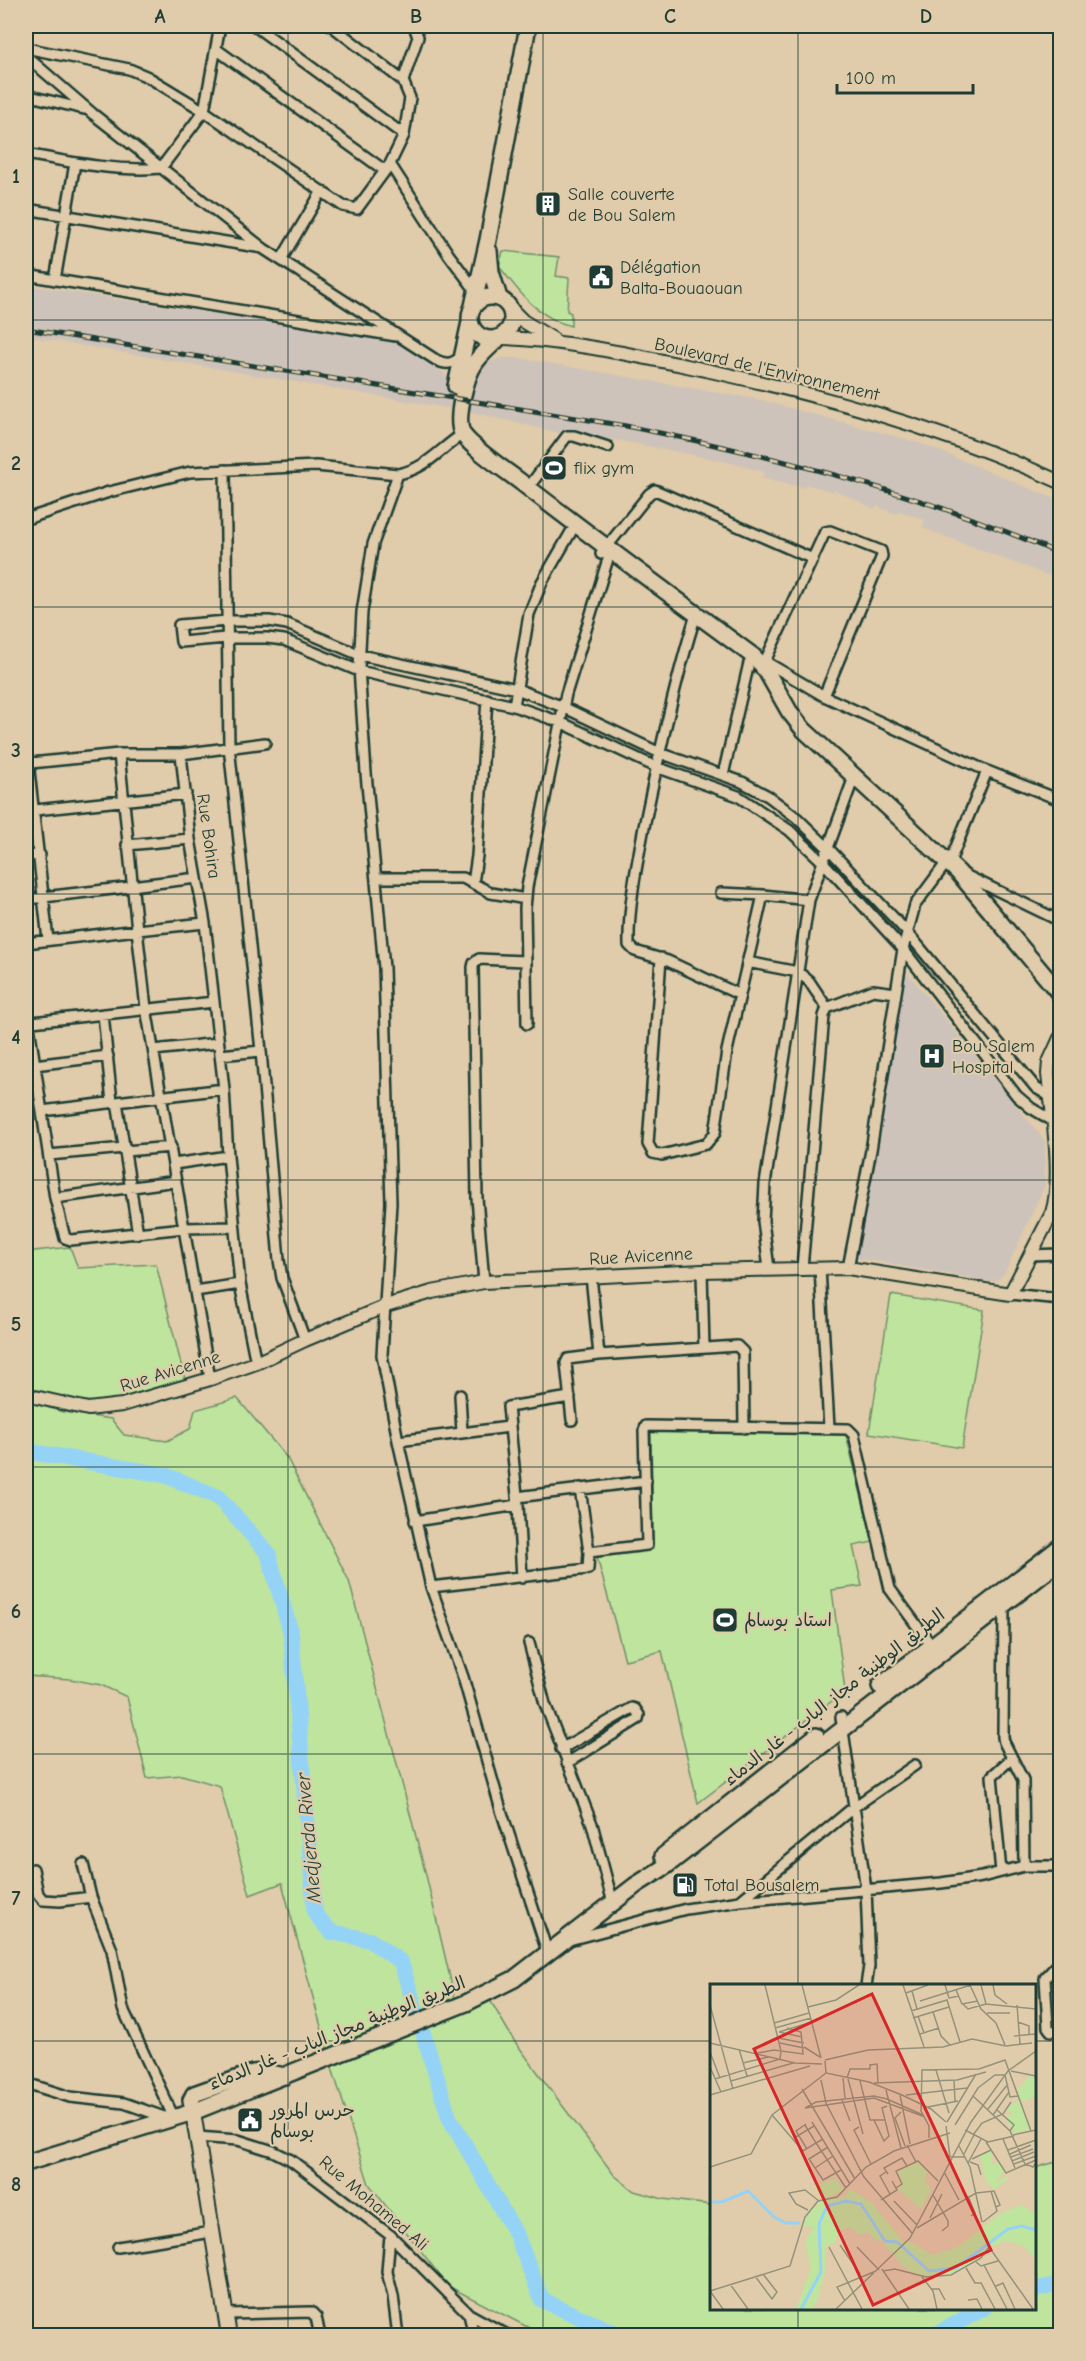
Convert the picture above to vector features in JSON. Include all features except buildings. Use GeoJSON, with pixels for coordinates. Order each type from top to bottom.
{"type":"FeatureCollection","features":[{"type":"Feature","properties":{"kind":"main road"},"geometry":{"type":"LineString","coordinates":[[528,26],[488,240],[454,398],[452,430],[528,488],[605,554],[762,670]]}},
{"type":"Feature","properties":{"kind":"main road"},"geometry":{"type":"LineString","coordinates":[[488,240],[491,272],[504,303],[512,315],[512,323],[499,339],[481,354],[466,381],[459,436],[472,457],[571,532],[753,656],[803,729],[952,866],[1060,994]]}},
{"type":"Feature","properties":{"kind":"main road"},"geometry":{"type":"LineString","coordinates":[[475,298],[488,297],[504,303]]}},
{"type":"Feature","properties":{"kind":"main road"},"geometry":{"type":"LineString","coordinates":[[470,322],[472,330],[478,336],[486,339],[499,339]]}},
{"type":"Feature","properties":{"kind":"main road","name":"الطريق الوطنية مجاز الباب - غار الدماء"},"geometry":{"type":"LineString","coordinates":[[26,2163],[193,2112],[465,2003],[514,1979],[636,1885],[660,1859],[722,1815],[1004,1599],[1060,1547]]}},
{"type":"Feature","properties":{"kind":"main road","name":"الطريق الوطنية مجاز الباب - غار الدماء"},"geometry":{"type":"LineString","coordinates":[[909,1671],[931,1645],[1060,1561]]}},
{"type":"Feature","properties":{"kind":"main road"},"geometry":{"type":"LineString","coordinates":[[193,2112],[229,2336]]}},
{"type":"Feature","properties":{"kind":"street"},"geometry":{"type":"LineString","coordinates":[[161,168],[204,111],[220,26]]}},
{"type":"Feature","properties":{"kind":"street"},"geometry":{"type":"LineString","coordinates":[[255,26],[404,135]]}},
{"type":"Feature","properties":{"kind":"street"},"geometry":{"type":"LineString","coordinates":[[26,48],[129,69],[148,77],[204,111],[343,206],[357,209],[387,167],[404,135],[410,98],[403,81],[332,26]]}},
{"type":"Feature","properties":{"kind":"street"},"geometry":{"type":"LineString","coordinates":[[403,81],[418,37],[414,26]]}},
{"type":"Feature","properties":{"kind":"street"},"geometry":{"type":"LineString","coordinates":[[216,49],[387,167],[449,255],[475,298]]}},
{"type":"Feature","properties":{"kind":"street"},"geometry":{"type":"LineString","coordinates":[[45,73],[52,54]]}},
{"type":"Feature","properties":{"kind":"street"},"geometry":{"type":"LineString","coordinates":[[28,58],[88,110],[264,249],[441,363],[451,364],[463,356]]}},
{"type":"Feature","properties":{"kind":"street"},"geometry":{"type":"LineString","coordinates":[[26,95],[88,110]]}},
{"type":"Feature","properties":{"kind":"street"},"geometry":{"type":"LineString","coordinates":[[26,154],[75,163],[134,169],[161,168]]}},
{"type":"Feature","properties":{"kind":"street"},"geometry":{"type":"LineString","coordinates":[[55,280],[75,163]]}},
{"type":"Feature","properties":{"kind":"street"},"geometry":{"type":"LineString","coordinates":[[281,260],[322,191]]}},
{"type":"Feature","properties":{"kind":"street"},"geometry":{"type":"LineString","coordinates":[[26,209],[264,249]]}},
{"type":"Feature","properties":{"kind":"street"},"geometry":{"type":"LineString","coordinates":[[26,274],[400,336]]}},
{"type":"Feature","properties":{"kind":"street"},"geometry":{"type":"LineString","coordinates":[[504,303],[530,326],[562,344]]}},
{"type":"Feature","properties":{"kind":"street"},"geometry":{"type":"LineString","coordinates":[[499,339],[562,344]]}},
{"type":"Feature","properties":{"kind":"street","name":"Boulevard de l'Environnement"},"geometry":{"type":"LineString","coordinates":[[562,344],[706,370],[850,405],[939,434],[1060,482]]}},
{"type":"Feature","properties":{"kind":"street"},"geometry":{"type":"LineString","coordinates":[[26,519],[165,477],[190,472],[316,466],[398,474],[416,470],[459,436]]}},
{"type":"Feature","properties":{"kind":"street"},"geometry":{"type":"LineString","coordinates":[[528,488],[567,436],[574,436],[608,447]]}},
{"type":"Feature","properties":{"kind":"street"},"geometry":{"type":"LineString","coordinates":[[225,470],[229,746],[261,1051],[279,1260],[282,1278],[305,1340]]}},
{"type":"Feature","properties":{"kind":"street"},"geometry":{"type":"LineString","coordinates":[[398,474],[373,544],[362,612],[359,671],[384,968],[391,1203],[382,1355],[398,1441],[431,1587],[463,1677],[510,1840],[548,1954]]}},
{"type":"Feature","properties":{"kind":"street"},"geometry":{"type":"LineString","coordinates":[[527,1024],[526,899],[563,707],[605,554],[649,494],[655,490],[813,559]]}},
{"type":"Feature","properties":{"kind":"street"},"geometry":{"type":"LineString","coordinates":[[723,775],[762,670],[827,530],[881,551],[882,554],[824,696]]}},
{"type":"Feature","properties":{"kind":"street"},"geometry":{"type":"LineString","coordinates":[[514,706],[532,606],[542,582],[571,532]]}},
{"type":"Feature","properties":{"kind":"street"},"geometry":{"type":"LineString","coordinates":[[1051,1097],[1036,1088],[907,932],[829,849],[797,818],[768,796],[742,782],[660,753],[563,707],[517,689],[360,655],[287,624],[269,621],[227,621],[179,625],[181,642],[226,638],[284,640],[359,671],[514,706],[560,722],[656,767],[738,796],[789,830],[823,862],[903,949],[1017,1095],[1030,1108],[1053,1121]]}},
{"type":"Feature","properties":{"kind":"street"},"geometry":{"type":"LineString","coordinates":[[694,621],[678,673],[656,767],[637,865],[629,941],[631,949],[660,958],[740,995]]}},
{"type":"Feature","properties":{"kind":"street"},"geometry":{"type":"LineString","coordinates":[[762,670],[987,771],[1060,800]]}},
{"type":"Feature","properties":{"kind":"street"},"geometry":{"type":"LineString","coordinates":[[473,883],[477,856],[487,699]]}},
{"type":"Feature","properties":{"kind":"street"},"geometry":{"type":"LineString","coordinates":[[48,940],[40,855],[29,811],[31,763],[119,754],[181,754],[265,743]]}},
{"type":"Feature","properties":{"kind":"street"},"geometry":{"type":"LineString","coordinates":[[119,754],[131,887],[146,1008],[210,1380]]}},
{"type":"Feature","properties":{"kind":"street","name":"Rue Bohira"},"geometry":{"type":"LineString","coordinates":[[181,754],[190,838],[205,923],[224,1089],[240,1284],[256,1363]]}},
{"type":"Feature","properties":{"kind":"street"},"geometry":{"type":"LineString","coordinates":[[848,1268],[871,1150],[907,932],[915,905],[952,866],[987,771]]}},
{"type":"Feature","properties":{"kind":"street"},"geometry":{"type":"LineString","coordinates":[[769,1269],[763,1221],[765,1184],[809,900],[854,777]]}},
{"type":"Feature","properties":{"kind":"street"},"geometry":{"type":"LineString","coordinates":[[29,811],[186,794]]}},
{"type":"Feature","properties":{"kind":"street"},"geometry":{"type":"LineString","coordinates":[[127,845],[190,838]]}},
{"type":"Feature","properties":{"kind":"street"},"geometry":{"type":"LineString","coordinates":[[26,856],[40,855]]}},
{"type":"Feature","properties":{"kind":"street"},"geometry":{"type":"LineString","coordinates":[[952,866],[1060,921]]}},
{"type":"Feature","properties":{"kind":"street"},"geometry":{"type":"LineString","coordinates":[[26,899],[197,878]]}},
{"type":"Feature","properties":{"kind":"street"},"geometry":{"type":"LineString","coordinates":[[376,878],[463,878],[491,893],[526,899]]}},
{"type":"Feature","properties":{"kind":"street"},"geometry":{"type":"LineString","coordinates":[[721,893],[809,900]]}},
{"type":"Feature","properties":{"kind":"street"},"geometry":{"type":"LineString","coordinates":[[660,958],[648,1144],[653,1153],[662,1155],[706,1144],[715,1133],[727,1051],[763,895]]}},
{"type":"Feature","properties":{"kind":"street"},"geometry":{"type":"LineString","coordinates":[[26,943],[205,923]]}},
{"type":"Feature","properties":{"kind":"street"},"geometry":{"type":"LineString","coordinates":[[484,1282],[477,1198],[473,967],[479,959],[525,960]]}},
{"type":"Feature","properties":{"kind":"street"},"geometry":{"type":"LineString","coordinates":[[747,962],[798,972],[809,981],[827,1008]]}},
{"type":"Feature","properties":{"kind":"street"},"geometry":{"type":"LineString","coordinates":[[802,1268],[824,1016],[827,1008],[873,990],[896,993]]}},
{"type":"Feature","properties":{"kind":"street"},"geometry":{"type":"LineString","coordinates":[[214,1002],[30,1023],[34,1065],[55,1198],[67,1240],[184,1228],[234,1227]]}},
{"type":"Feature","properties":{"kind":"street"},"geometry":{"type":"LineString","coordinates":[[103,1014],[115,1102],[138,1234]]}},
{"type":"Feature","properties":{"kind":"street"},"geometry":{"type":"LineString","coordinates":[[1060,1038],[1049,1062],[1057,1175],[1056,1201],[1010,1294],[1060,1299]]}},
{"type":"Feature","properties":{"kind":"street"},"geometry":{"type":"LineString","coordinates":[[154,1050],[218,1043]]}},
{"type":"Feature","properties":{"kind":"street"},"geometry":{"type":"LineString","coordinates":[[220,1055],[261,1051]]}},
{"type":"Feature","properties":{"kind":"street"},"geometry":{"type":"LineString","coordinates":[[34,1065],[108,1056]]}},
{"type":"Feature","properties":{"kind":"street"},"geometry":{"type":"LineString","coordinates":[[42,1111],[224,1089]]}},
{"type":"Feature","properties":{"kind":"street"},"geometry":{"type":"LineString","coordinates":[[49,1155],[171,1147]]}},
{"type":"Feature","properties":{"kind":"street"},"geometry":{"type":"LineString","coordinates":[[174,1164],[228,1156]]}},
{"type":"Feature","properties":{"kind":"street"},"geometry":{"type":"LineString","coordinates":[[55,1198],[176,1181]]}},
{"type":"Feature","properties":{"kind":"street"},"geometry":{"type":"LineString","coordinates":[[1029,1255],[1060,1254]]}},
{"type":"Feature","properties":{"kind":"street"},"geometry":{"type":"LineString","coordinates":[[820,1268],[829,1428]]}},
{"type":"Feature","properties":{"kind":"street","name":"Rue Avicenne"},"geometry":{"type":"LineString","coordinates":[[26,1395],[88,1409],[106,1408],[140,1400],[210,1380],[256,1363],[386,1306],[432,1292],[484,1282],[702,1270],[848,1268],[1010,1294]]}},
{"type":"Feature","properties":{"kind":"street"},"geometry":{"type":"LineString","coordinates":[[702,1270],[704,1347]]}},
{"type":"Feature","properties":{"kind":"street"},"geometry":{"type":"LineString","coordinates":[[591,1276],[599,1355]]}},
{"type":"Feature","properties":{"kind":"street"},"geometry":{"type":"LineString","coordinates":[[195,1291],[240,1284]]}},
{"type":"Feature","properties":{"kind":"street"},"geometry":{"type":"LineString","coordinates":[[572,1420],[566,1363],[568,1359],[737,1346],[742,1348],[744,1428]]}},
{"type":"Feature","properties":{"kind":"street"},"geometry":{"type":"LineString","coordinates":[[460,1395],[462,1433]]}},
{"type":"Feature","properties":{"kind":"street"},"geometry":{"type":"LineString","coordinates":[[522,1578],[518,1501],[508,1409],[510,1406],[570,1397]]}},
{"type":"Feature","properties":{"kind":"street"},"geometry":{"type":"LineString","coordinates":[[589,1552],[646,1546],[644,1431],[646,1426],[848,1429],[854,1435],[890,1589],[931,1645]]}},
{"type":"Feature","properties":{"kind":"street"},"geometry":{"type":"LineString","coordinates":[[398,1441],[509,1427]]}},
{"type":"Feature","properties":{"kind":"street"},"geometry":{"type":"LineString","coordinates":[[415,1521],[580,1488],[646,1481]]}},
{"type":"Feature","properties":{"kind":"street"},"geometry":{"type":"LineString","coordinates":[[431,1587],[588,1569],[589,1552],[580,1488]]}},
{"type":"Feature","properties":{"kind":"street"},"geometry":{"type":"LineString","coordinates":[[1004,1599],[1003,1737],[1023,1780],[1024,1866]]}},
{"type":"Feature","properties":{"kind":"street"},"geometry":{"type":"LineString","coordinates":[[529,1643],[544,1704],[592,1824],[613,1903]]}},
{"type":"Feature","properties":{"kind":"street"},"geometry":{"type":"LineString","coordinates":[[561,1749],[632,1708],[635,1708],[639,1715],[638,1719],[567,1763]]}},
{"type":"Feature","properties":{"kind":"street"},"geometry":{"type":"LineString","coordinates":[[842,1722],[866,1889],[869,1966],[866,1984]]}},
{"type":"Feature","properties":{"kind":"street"},"geometry":{"type":"LineString","coordinates":[[1001,1872],[992,1776],[1012,1758]]}},
{"type":"Feature","properties":{"kind":"street"},"geometry":{"type":"LineString","coordinates":[[740,1901],[854,1807],[915,1765]]}},
{"type":"Feature","properties":{"kind":"street"},"geometry":{"type":"LineString","coordinates":[[83,1864],[91,1897],[112,1950],[123,2009],[172,2119]]}},
{"type":"Feature","properties":{"kind":"street"},"geometry":{"type":"LineString","coordinates":[[564,1942],[686,1910],[740,1901],[941,1883],[1024,1866],[1060,1866]]}},
{"type":"Feature","properties":{"kind":"street"},"geometry":{"type":"LineString","coordinates":[[33,1869],[38,1894],[43,1900],[60,1901],[91,1897]]}},
{"type":"Feature","properties":{"kind":"street"},"geometry":{"type":"LineString","coordinates":[[1060,1962],[1048,1974],[1045,1983],[1048,2028],[1051,2031],[1060,2031]]}},
{"type":"Feature","properties":{"kind":"street"},"geometry":{"type":"LineString","coordinates":[[26,2083],[70,2097],[124,2103],[172,2119]]}},
{"type":"Feature","properties":{"kind":"street","name":"Rue Mohamed Ali"},"geometry":{"type":"LineString","coordinates":[[197,2137],[238,2140],[273,2151],[291,2160],[390,2235],[469,2314],[509,2336]]}},
{"type":"Feature","properties":{"kind":"street"},"geometry":{"type":"LineString","coordinates":[[118,2247],[212,2232]]}},
{"type":"Feature","properties":{"kind":"street"},"geometry":{"type":"LineString","coordinates":[[390,2235],[387,2272],[393,2296],[398,2336]]}},
{"type":"Feature","properties":{"kind":"street"},"geometry":{"type":"LineString","coordinates":[[226,2314],[311,2312],[316,2317],[320,2336]]}},
{"type":"Feature","properties":{"kind":"street"},"geometry":{"type":"LineString","coordinates":[[469,2314],[474,2336]]}},
{"type":"Feature","properties":{"kind":"shaded area"},"geometry":{"type":"Polygon","coordinates":[[[26,285],[400,342],[470,392],[476,374],[488,362],[501,358],[519,358],[760,400],[920,443],[1060,501],[1060,580],[923,528],[925,520],[899,511],[896,514],[877,506],[875,509],[835,490],[834,492],[806,484],[804,488],[762,478],[764,472],[719,460],[621,441],[560,433],[471,412],[26,336],[26,285]]]}},
{"type":"Feature","properties":{"kind":"shaded area","name":"Bou Salem Hospital"},"geometry":{"type":"Polygon","coordinates":[[[906,971],[1045,1141],[1045,1185],[1004,1274],[994,1282],[850,1257],[906,971]]]}},
{"type":"Feature","properties":{"kind":"green space"},"geometry":{"type":"Polygon","coordinates":[[[503,251],[559,257],[556,276],[569,278],[567,311],[571,313],[571,326],[549,317],[530,303],[499,266],[503,251]]]}},
{"type":"Feature","properties":{"kind":"green space"},"geometry":{"type":"Polygon","coordinates":[[[70,1247],[78,1268],[156,1264],[185,1380],[135,1397],[104,1402],[74,1400],[26,1389],[26,1252],[70,1247]]]}},
{"type":"Feature","properties":{"kind":"green space"},"geometry":{"type":"Polygon","coordinates":[[[891,1295],[984,1310],[962,1448],[869,1433],[891,1295]]]}},
{"type":"Feature","properties":{"kind":"green space"},"geometry":{"type":"Polygon","coordinates":[[[237,1398],[287,1458],[349,1581],[426,1875],[458,2012],[490,2000],[513,2039],[614,2175],[634,2191],[663,2199],[710,2205],[710,2310],[1035,2310],[1035,2168],[1060,2161],[1060,2333],[1056,2336],[543,2335],[448,2286],[369,2184],[333,2071],[282,1883],[250,1895],[220,1786],[182,1775],[147,1778],[127,1697],[101,1685],[70,1679],[26,1676],[26,1401],[63,1412],[111,1419],[124,1435],[167,1441],[190,1429],[195,1410],[237,1398]]]}},
{"type":"Feature","properties":{"kind":"green space","name":"استاد بوسالم"},"geometry":{"type":"Polygon","coordinates":[[[651,1431],[845,1431],[873,1542],[853,1546],[862,1586],[832,1590],[845,1691],[698,1803],[662,1651],[625,1660],[597,1557],[653,1549],[651,1431]]]}},
{"type":"Feature","properties":{"kind":"waterway","name":"Medjerda River"},"geometry":{"type":"LineString","coordinates":[[26,1451],[165,1475],[218,1497],[268,1553],[291,1633],[315,1914],[331,1932],[370,1940],[401,1962],[449,2117],[517,2236],[542,2300],[622,2336]]}},
{"type":"Feature","properties":{"kind":"waterway","name":"Medjerda River"},"geometry":{"type":"LineString","coordinates":[[1035,2290],[1060,2284]]}},
{"type":"Feature","properties":{"kind":"waterway","name":"Medjerda River"},"geometry":{"type":"LineString","coordinates":[[933,2336],[980,2310]]}},
{"type":"Feature","properties":{"kind":"railway"},"geometry":{"type":"LineString","coordinates":[[26,329],[626,426],[682,438],[847,478],[954,512],[1060,554]]}},
{"type":"Feature","properties":{"kind":"place","name":"Salle couverte de Bou Salem"},"geometry":{"type":"Point","coordinates":[548,204]}},
{"type":"Feature","properties":{"kind":"place","name":"Délégation Balta-Bouaouan"},"geometry":{"type":"Point","coordinates":[601,277]}},
{"type":"Feature","properties":{"kind":"place","name":"flix gym"},"geometry":{"type":"Point","coordinates":[554,468]}},
{"type":"Feature","properties":{"kind":"place","name":"Bou Salem Hospital"},"geometry":{"type":"Point","coordinates":[932,1056]}},
{"type":"Feature","properties":{"kind":"place","name":"استاد بوسالم"},"geometry":{"type":"Point","coordinates":[725,1620]}},
{"type":"Feature","properties":{"kind":"place","name":"Total Bousalem"},"geometry":{"type":"Point","coordinates":[685,1885]}},
{"type":"Feature","properties":{"kind":"place","name":"حرس المرور بوسالم"},"geometry":{"type":"Point","coordinates":[250,2120]}}]}
